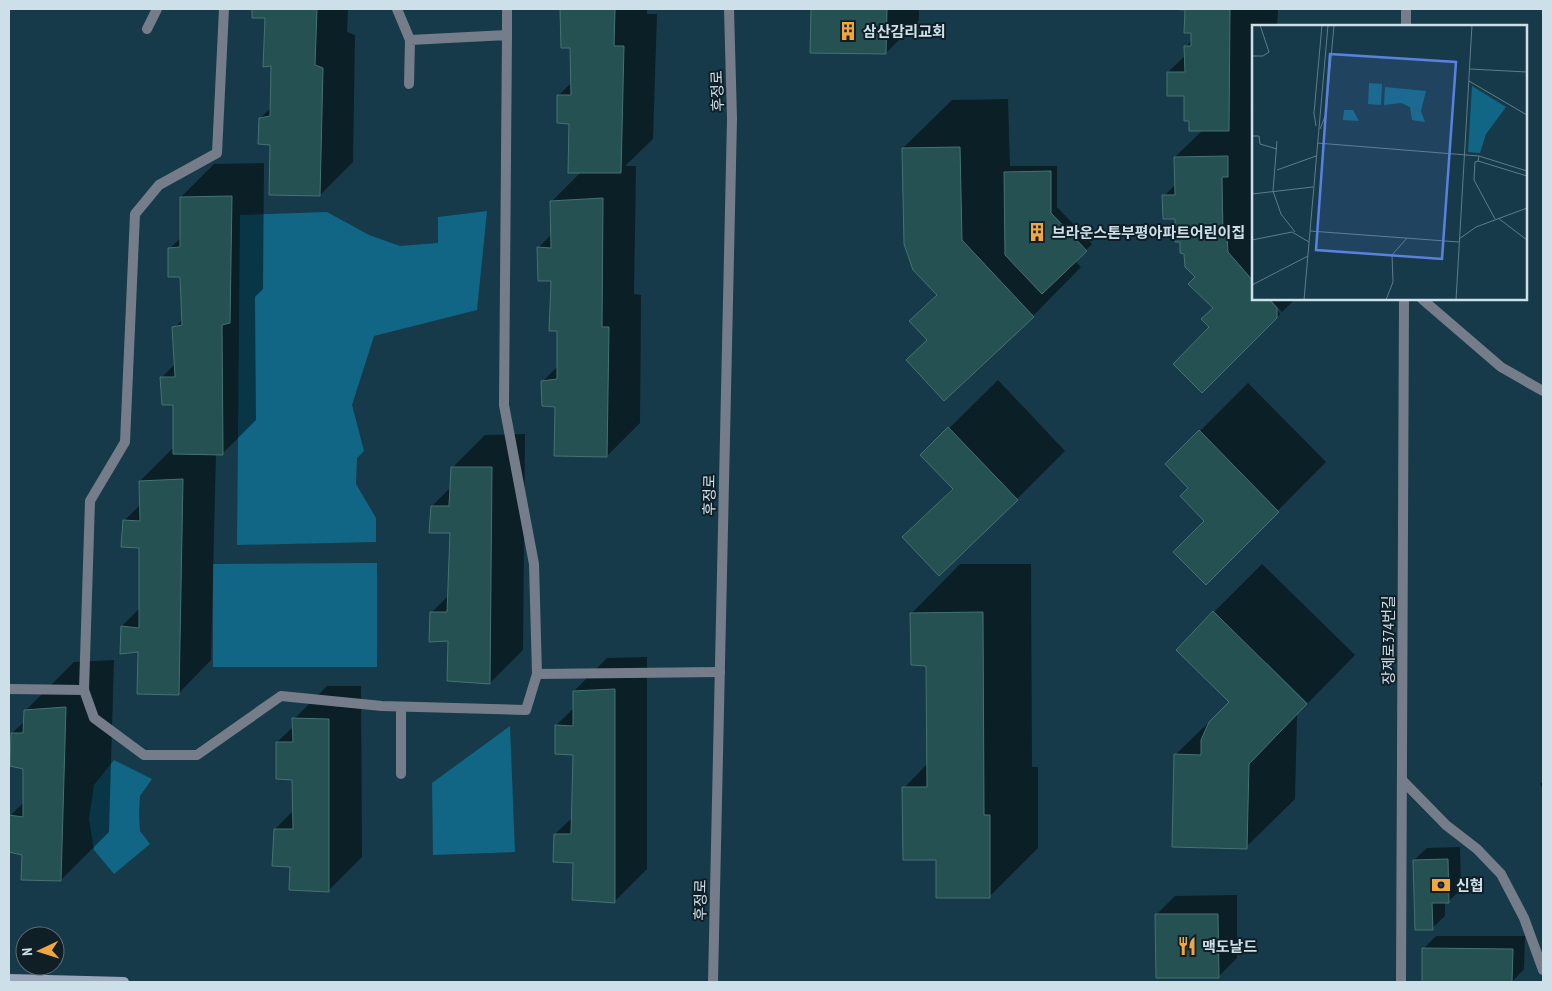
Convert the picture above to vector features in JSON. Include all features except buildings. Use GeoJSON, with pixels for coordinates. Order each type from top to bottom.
{"type":"FeatureCollection","features":[{"type":"Feature","properties":{"kind":"main road"},"geometry":{"type":"LineString","coordinates":[[9,979],[124,982]]}},
{"type":"Feature","properties":{"kind":"street"},"geometry":{"type":"LineString","coordinates":[[147,29],[157,9]]}},
{"type":"Feature","properties":{"kind":"street"},"geometry":{"type":"LineString","coordinates":[[224,9],[217,153],[159,184],[135,214],[125,442],[90,501],[84,690],[94,718],[144,755],[197,755],[281,696],[401,707],[526,710],[537,674],[534,564],[504,406],[507,9]]}},
{"type":"Feature","properties":{"kind":"street"},"geometry":{"type":"LineString","coordinates":[[397,9],[410,40],[409,84]]}},
{"type":"Feature","properties":{"kind":"street","name":"후정로"},"geometry":{"type":"LineString","coordinates":[[713,982],[732,119],[729,9]]}},
{"type":"Feature","properties":{"kind":"street"},"geometry":{"type":"LineString","coordinates":[[1406,9],[1406,25]]}},
{"type":"Feature","properties":{"kind":"street"},"geometry":{"type":"LineString","coordinates":[[410,40],[507,35]]}},
{"type":"Feature","properties":{"kind":"street","name":"장제로374번길"},"geometry":{"type":"LineString","coordinates":[[1401,982],[1404,300]]}},
{"type":"Feature","properties":{"kind":"street"},"geometry":{"type":"LineString","coordinates":[[1423,300],[1501,367],[1543,391]]}},
{"type":"Feature","properties":{"kind":"street"},"geometry":{"type":"LineString","coordinates":[[537,674],[720,672]]}},
{"type":"Feature","properties":{"kind":"street"},"geometry":{"type":"LineString","coordinates":[[9,689],[84,690]]}},
{"type":"Feature","properties":{"kind":"street"},"geometry":{"type":"LineString","coordinates":[[401,707],[401,774]]}},
{"type":"Feature","properties":{"kind":"street"},"geometry":{"type":"LineString","coordinates":[[1402,780],[1446,825],[1477,849],[1501,874],[1524,918],[1543,970]]}},
{"type":"Feature","properties":{"kind":"shaded area"},"geometry":{"type":"Polygon","coordinates":[[[487,211],[477,310],[374,336],[352,405],[364,451],[357,458],[356,484],[376,518],[376,542],[237,545],[240,215],[327,212],[369,235],[400,246],[438,243],[438,217],[487,211]]]}},
{"type":"Feature","properties":{"kind":"shaded area"},"geometry":{"type":"Polygon","coordinates":[[[377,563],[377,667],[213,667],[213,564],[377,563]]]}},
{"type":"Feature","properties":{"kind":"shaded area"},"geometry":{"type":"Polygon","coordinates":[[[510,726],[515,852],[433,855],[432,783],[510,726]]]}},
{"type":"Feature","properties":{"kind":"shaded area"},"geometry":{"type":"Polygon","coordinates":[[[114,760],[152,779],[140,796],[139,813],[140,831],[150,844],[114,874],[94,850],[89,819],[94,785],[114,760]]]}},
{"type":"Feature","properties":{"kind":"place","name":"삼산감리교회"},"geometry":{"type":"Point","coordinates":[848,31]}},
{"type":"Feature","properties":{"kind":"place","name":"브라운스톤부평아파트어린이집"},"geometry":{"type":"Point","coordinates":[1037,232]}},
{"type":"Feature","properties":{"kind":"place","name":"신협"},"geometry":{"type":"Point","coordinates":[1441,885]}},
{"type":"Feature","properties":{"kind":"place","name":"맥도날드"},"geometry":{"type":"Point","coordinates":[1187,946]}}]}
